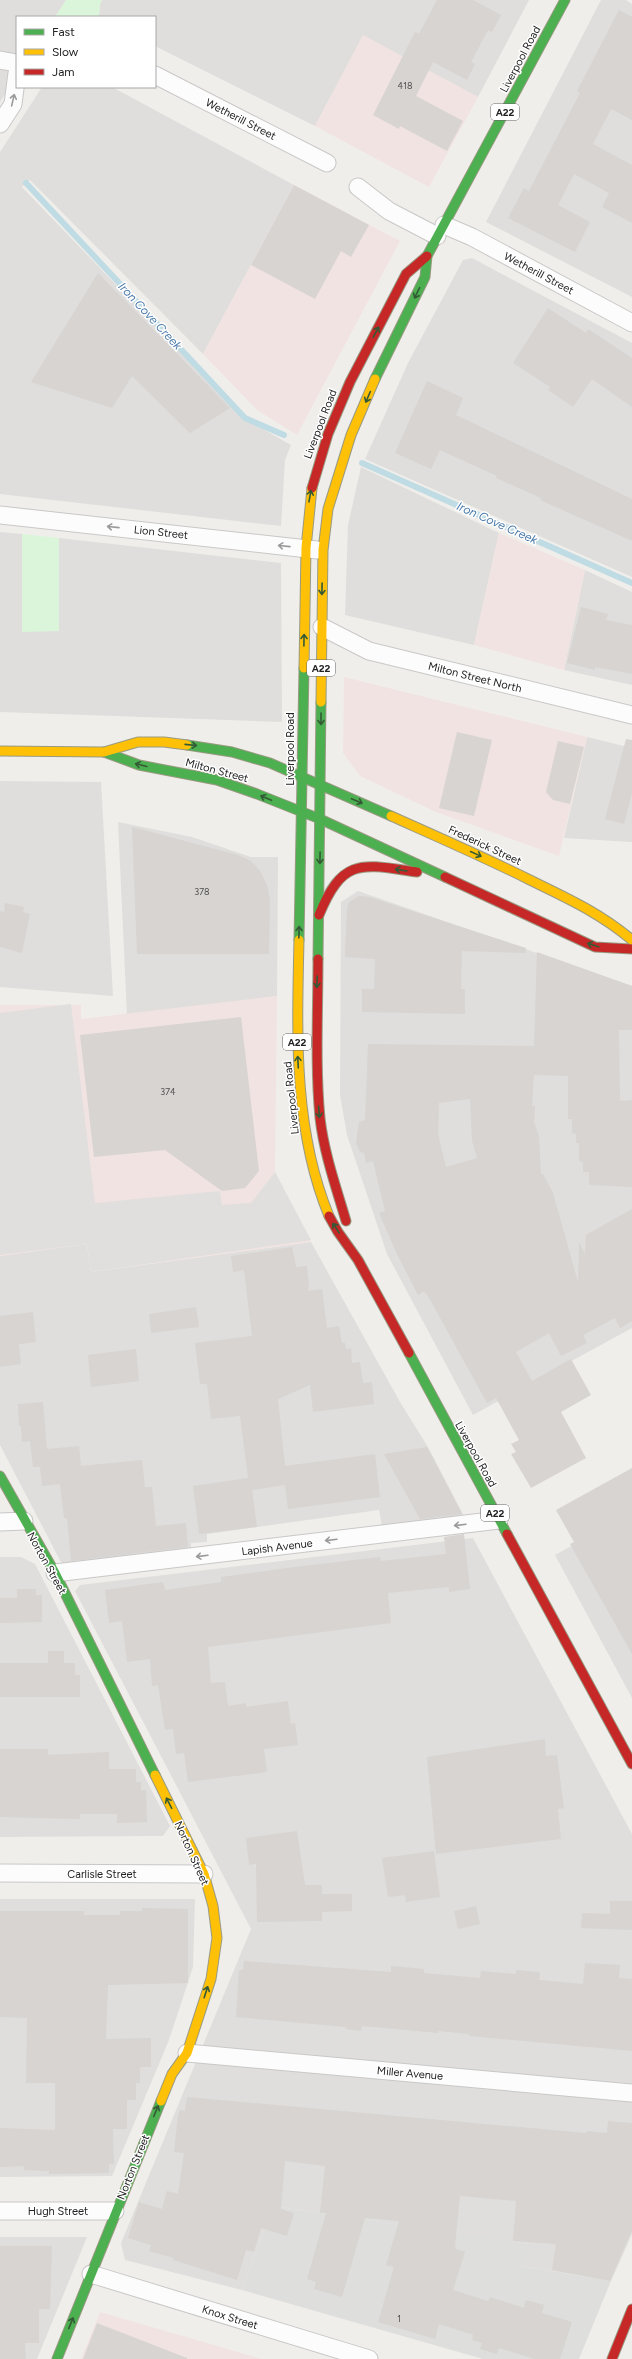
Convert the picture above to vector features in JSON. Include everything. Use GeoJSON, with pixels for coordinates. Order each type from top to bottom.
{"type":"FeatureCollection","features":[{"type":"Feature","properties":{"kind":"main road","name":"Liverpool Road"},"geometry":{"type":"LineString","coordinates":[[565,0],[427,256],[410,269],[351,378],[330,423],[315,470],[308,505],[306,548],[297,1032],[299,1082],[305,1129],[316,1178],[333,1223],[358,1260],[632,1764]]}},
{"type":"Feature","properties":{"kind":"main road","name":"Liverpool Road"},"geometry":{"type":"LineString","coordinates":[[358,1260],[327,1158],[320,1119],[317,1076],[316,1015],[322,786],[323,550],[328,509],[351,435],[373,384],[425,277],[427,256]]}},
{"type":"Feature","properties":{"kind":"main road","name":"Milton Street"},"geometry":{"type":"LineString","coordinates":[[0,751],[104,752],[138,742],[195,746],[232,752],[270,763],[322,786]]}},
{"type":"Feature","properties":{"kind":"main road","name":"Milton Street"},"geometry":{"type":"LineString","coordinates":[[104,752],[139,765],[217,780],[320,819]]}},
{"type":"Feature","properties":{"kind":"main road","name":"Frederick Street"},"geometry":{"type":"LineString","coordinates":[[322,786],[473,852],[559,894],[608,920],[632,940]]}},
{"type":"Feature","properties":{"kind":"main road"},"geometry":{"type":"LineString","coordinates":[[320,819],[595,947],[632,949]]}},
{"type":"Feature","properties":{"kind":"main road"},"geometry":{"type":"LineString","coordinates":[[319,915],[332,886],[347,871],[357,866],[440,876]]}},
{"type":"Feature","properties":{"kind":"main road","name":"Norton Street"},"geometry":{"type":"LineString","coordinates":[[0,1476],[24,1522],[55,1574],[204,1874],[214,1906],[217,1938],[210,1978],[188,2053],[172,2074],[115,2211],[57,2359]]}},
{"type":"Feature","properties":{"kind":"main road"},"geometry":{"type":"LineString","coordinates":[[612,2359],[632,2309]]}},
{"type":"Feature","properties":{"kind":"street"},"geometry":{"type":"LineString","coordinates":[[0,60],[16,63]]}},
{"type":"Feature","properties":{"kind":"street","name":"Wetherill Street"},"geometry":{"type":"LineString","coordinates":[[156,76],[326,163]]}},
{"type":"Feature","properties":{"kind":"street"},"geometry":{"type":"LineString","coordinates":[[0,124],[13,104],[16,81]]}},
{"type":"Feature","properties":{"kind":"street","name":"Wetherill Street"},"geometry":{"type":"LineString","coordinates":[[358,187],[389,211],[441,231],[472,237],[632,323]]}},
{"type":"Feature","properties":{"kind":"street","name":"Lion Street"},"geometry":{"type":"LineString","coordinates":[[0,515],[323,550]]}},
{"type":"Feature","properties":{"kind":"street","name":"Milton Street North"},"geometry":{"type":"LineString","coordinates":[[322,628],[369,651],[632,716]]}},
{"type":"Feature","properties":{"kind":"street","name":"Lapish Avenue"},"geometry":{"type":"LineString","coordinates":[[55,1574],[499,1520]]}},
{"type":"Feature","properties":{"kind":"street"},"geometry":{"type":"LineString","coordinates":[[0,1522],[24,1522]]}},
{"type":"Feature","properties":{"kind":"street","name":"Carlisle Street"},"geometry":{"type":"LineString","coordinates":[[0,1873],[204,1874]]}},
{"type":"Feature","properties":{"kind":"street","name":"Miller Avenue"},"geometry":{"type":"LineString","coordinates":[[188,2053],[632,2093]]}},
{"type":"Feature","properties":{"kind":"street","name":"Hugh Street"},"geometry":{"type":"LineString","coordinates":[[0,2211],[115,2211]]}},
{"type":"Feature","properties":{"kind":"street","name":"Knox Street"},"geometry":{"type":"LineString","coordinates":[[91,2274],[369,2359]]}},
{"type":"Feature","properties":{"kind":"shaded area"},"geometry":{"type":"Polygon","coordinates":[[[0,0],[66,0],[56,16],[16,16],[16,77],[0,102],[0,0]]]}},
{"type":"Feature","properties":{"kind":"shaded area"},"geometry":{"type":"Polygon","coordinates":[[[102,0],[529,0],[478,97],[363,36],[315,126],[156,46],[156,16],[99,16],[100,4],[102,0]]]}},
{"type":"Feature","properties":{"kind":"shaded area"},"geometry":{"type":"Polygon","coordinates":[[[601,0],[626,0],[632,4],[632,297],[486,222],[601,0]]]}},
{"type":"Feature","properties":{"kind":"shaded area"},"geometry":{"type":"Polygon","coordinates":[[[363,35],[478,97],[429,187],[315,126],[363,35]]]}},
{"type":"Feature","properties":{"kind":"shaded area"},"geometry":{"type":"Polygon","coordinates":[[[41,88],[114,88],[294,185],[203,354],[30,180],[22,187],[245,419],[291,445],[285,460],[281,526],[0,494],[0,152],[41,88]]]}},
{"type":"Feature","properties":{"kind":"shaded area"},"geometry":{"type":"Polygon","coordinates":[[[294,185],[400,241],[297,435],[257,410],[203,354],[294,185]]]}},
{"type":"Feature","properties":{"kind":"shaded area"},"geometry":{"type":"Polygon","coordinates":[[[472,258],[632,343],[632,577],[365,459],[408,363],[463,260],[472,258]]]}},
{"type":"Feature","properties":{"kind":"shaded area"},"geometry":{"type":"Polygon","coordinates":[[[361,467],[499,533],[474,645],[345,615],[348,525],[361,467]]]}},
{"type":"Feature","properties":{"kind":"shaded area"},"geometry":{"type":"Polygon","coordinates":[[[0,532],[22,534],[22,631],[59,630],[59,538],[281,563],[282,722],[0,712],[0,532]]]}},
{"type":"Feature","properties":{"kind":"shaded area"},"geometry":{"type":"Polygon","coordinates":[[[499,533],[585,570],[564,670],[474,645],[499,533]]]}},
{"type":"Feature","properties":{"kind":"shaded area"},"geometry":{"type":"Polygon","coordinates":[[[585,570],[632,592],[632,685],[564,670],[585,570]]]}},
{"type":"Feature","properties":{"kind":"shaded area"},"geometry":{"type":"Polygon","coordinates":[[[344,677],[587,737],[559,856],[436,812],[360,776],[343,753],[344,677]]]}},
{"type":"Feature","properties":{"kind":"shaded area"},"geometry":{"type":"Polygon","coordinates":[[[587,737],[632,748],[632,842],[564,838],[587,737]]]}},
{"type":"Feature","properties":{"kind":"shaded area"},"geometry":{"type":"Polygon","coordinates":[[[0,781],[101,782],[113,996],[0,987],[0,781]]]}},
{"type":"Feature","properties":{"kind":"shaded area"},"geometry":{"type":"Polygon","coordinates":[[[118,822],[192,837],[251,857],[278,857],[277,996],[127,1015],[118,822]]]}},
{"type":"Feature","properties":{"kind":"shaded area"},"geometry":{"type":"Polygon","coordinates":[[[358,891],[632,986],[632,1328],[473,1415],[387,1254],[347,1135],[340,1095],[341,902],[358,891]]]}},
{"type":"Feature","properties":{"kind":"shaded area"},"geometry":{"type":"Polygon","coordinates":[[[277,996],[275,1172],[311,1242],[91,1272],[87,1244],[0,1256],[0,1005],[81,1005],[81,1019],[277,996]]]}},
{"type":"Feature","properties":{"kind":"shaded area"},"geometry":{"type":"Polygon","coordinates":[[[71,1004],[95,1203],[220,1191],[222,1205],[251,1203],[275,1172],[311,1240],[91,1272],[87,1244],[0,1255],[0,1013],[71,1004]]]}},
{"type":"Feature","properties":{"kind":"shaded area"},"geometry":{"type":"Polygon","coordinates":[[[311,1242],[400,1402],[428,1447],[464,1516],[382,1526],[379,1510],[207,1534],[207,1542],[191,1543],[191,1550],[63,1566],[0,1445],[0,1256],[87,1244],[91,1272],[311,1242]]]}},
{"type":"Feature","properties":{"kind":"shaded area"},"geometry":{"type":"Polygon","coordinates":[[[632,1513],[632,1698],[555,1555],[632,1513]]]}},
{"type":"Feature","properties":{"kind":"shaded area"},"geometry":{"type":"Polygon","coordinates":[[[473,1538],[632,1834],[632,2234],[611,2281],[521,2266],[529,2244],[273,2206],[242,2290],[125,2260],[121,2243],[251,1929],[75,1591],[80,1585],[473,1538]]]}},
{"type":"Feature","properties":{"kind":"shaded area"},"geometry":{"type":"Polygon","coordinates":[[[0,1557],[21,1557],[35,1564],[170,1826],[163,1836],[0,1837],[0,1557]]]}},
{"type":"Feature","properties":{"kind":"shaded area"},"geometry":{"type":"Polygon","coordinates":[[[0,1899],[195,1899],[193,1967],[169,2040],[112,2176],[0,2177],[0,1899]]]}},
{"type":"Feature","properties":{"kind":"shaded area"},"geometry":{"type":"Polygon","coordinates":[[[273,2206],[530,2244],[521,2266],[611,2281],[579,2359],[483,2359],[242,2290],[273,2206]]]}},
{"type":"Feature","properties":{"kind":"shaded area"},"geometry":{"type":"Polygon","coordinates":[[[0,2237],[87,2237],[37,2359],[0,2359],[0,2237]]]}},
{"type":"Feature","properties":{"kind":"shaded area"},"geometry":{"type":"Polygon","coordinates":[[[100,2312],[262,2359],[81,2359],[100,2312]]]}},
{"type":"Feature","properties":{"kind":"green space"},"geometry":{"type":"Polygon","coordinates":[[[66,0],[102,0],[100,4],[99,16],[56,16],[66,0]]]}},
{"type":"Feature","properties":{"kind":"green space"},"geometry":{"type":"Polygon","coordinates":[[[22,534],[59,538],[59,631],[22,632],[22,534]]]}},
{"type":"Feature","properties":{"kind":"building"},"geometry":{"type":"Polygon","coordinates":[[[437,0],[473,0],[501,15],[492,32],[488,30],[471,62],[475,64],[467,80],[433,62],[416,96],[463,121],[447,151],[400,126],[399,129],[373,115],[415,32],[419,34],[437,0]]]}},
{"type":"Feature","properties":{"kind":"building"},"geometry":{"type":"Polygon","coordinates":[[[619,10],[632,17],[632,120],[611,109],[593,144],[632,165],[632,223],[602,207],[609,193],[574,174],[558,205],[590,222],[575,252],[508,218],[524,188],[529,191],[580,93],[577,91],[619,10]]]}},
{"type":"Feature","properties":{"kind":"building"},"geometry":{"type":"Polygon","coordinates":[[[294,185],[369,225],[351,257],[341,251],[315,299],[251,265],[294,185]]]}},
{"type":"Feature","properties":{"kind":"building"},"geometry":{"type":"Polygon","coordinates":[[[98,273],[230,408],[190,433],[132,376],[112,408],[31,382],[98,273]]]}},
{"type":"Feature","properties":{"kind":"building"},"geometry":{"type":"Polygon","coordinates":[[[548,308],[586,333],[588,329],[632,358],[632,407],[592,379],[573,407],[548,390],[550,387],[513,363],[548,308]]]}},
{"type":"Feature","properties":{"kind":"building"},"geometry":{"type":"Polygon","coordinates":[[[427,381],[463,398],[456,415],[632,499],[632,541],[540,500],[541,498],[496,478],[497,476],[440,450],[431,469],[395,453],[427,381]]]}},
{"type":"Feature","properties":{"kind":"building"},"geometry":{"type":"Polygon","coordinates":[[[581,607],[608,614],[606,620],[632,625],[632,674],[595,667],[595,670],[567,663],[581,607]]]}},
{"type":"Feature","properties":{"kind":"building"},"geometry":{"type":"Polygon","coordinates":[[[457,732],[492,740],[474,816],[439,808],[457,732]]]}},
{"type":"Feature","properties":{"kind":"building"},"geometry":{"type":"Polygon","coordinates":[[[626,739],[632,740],[632,793],[624,824],[605,819],[626,739]]]}},
{"type":"Feature","properties":{"kind":"building"},"geometry":{"type":"Polygon","coordinates":[[[558,741],[584,747],[570,804],[553,800],[546,792],[558,741]]]}},
{"type":"Feature","properties":{"kind":"building"},"geometry":{"type":"Polygon","coordinates":[[[132,827],[238,855],[251,861],[260,871],[267,885],[270,900],[269,954],[137,954],[132,827]]]}},
{"type":"Feature","properties":{"kind":"building"},"geometry":{"type":"Polygon","coordinates":[[[359,896],[369,897],[526,948],[525,953],[462,951],[461,989],[465,989],[465,1014],[362,1012],[362,989],[374,989],[375,959],[345,957],[347,909],[349,902],[359,896]]]}},
{"type":"Feature","properties":{"kind":"building"},"geometry":{"type":"Polygon","coordinates":[[[5,903],[24,907],[23,912],[30,914],[22,953],[0,947],[0,911],[4,912],[5,903]]]}},
{"type":"Feature","properties":{"kind":"building"},"geometry":{"type":"Polygon","coordinates":[[[537,952],[632,986],[632,1030],[619,1030],[620,1101],[632,1100],[632,1187],[589,1185],[589,1172],[583,1172],[583,1162],[579,1161],[579,1143],[576,1143],[576,1134],[572,1133],[572,1119],[568,1119],[568,1076],[534,1075],[532,1106],[535,1106],[534,1122],[539,1136],[541,1174],[543,1174],[553,1193],[578,1282],[579,1242],[585,1254],[586,1235],[632,1209],[632,1321],[620,1328],[615,1318],[583,1335],[587,1343],[561,1356],[549,1333],[516,1352],[532,1381],[571,1359],[591,1395],[561,1412],[586,1458],[531,1488],[511,1454],[516,1452],[511,1444],[519,1440],[496,1398],[487,1403],[428,1296],[424,1291],[418,1295],[397,1254],[379,1213],[385,1211],[373,1161],[366,1163],[364,1153],[360,1152],[356,1143],[359,1122],[365,1120],[368,1044],[534,1046],[537,952]],[[470,1099],[439,1103],[438,1134],[446,1167],[477,1158],[472,1141],[470,1099]]]}},
{"type":"Feature","properties":{"kind":"building"},"geometry":{"type":"Polygon","coordinates":[[[241,1017],[259,1171],[245,1188],[222,1191],[165,1150],[94,1157],[80,1035],[241,1017]]]}},
{"type":"Feature","properties":{"kind":"building"},"geometry":{"type":"Polygon","coordinates":[[[292,1247],[296,1267],[307,1266],[309,1285],[308,1291],[322,1289],[327,1328],[339,1326],[342,1343],[345,1343],[346,1349],[351,1348],[352,1363],[360,1362],[363,1383],[372,1382],[374,1404],[313,1412],[310,1385],[278,1399],[285,1466],[375,1454],[380,1497],[288,1509],[285,1485],[252,1490],[257,1527],[199,1534],[193,1486],[248,1478],[240,1416],[211,1419],[207,1384],[200,1384],[195,1343],[252,1336],[244,1270],[233,1272],[231,1256],[292,1247]]]}},
{"type":"Feature","properties":{"kind":"building"},"geometry":{"type":"Polygon","coordinates":[[[196,1307],[199,1327],[151,1333],[149,1314],[196,1307]]]}},
{"type":"Feature","properties":{"kind":"building"},"geometry":{"type":"Polygon","coordinates":[[[33,1312],[36,1342],[19,1344],[21,1364],[0,1367],[0,1316],[33,1312]]]}},
{"type":"Feature","properties":{"kind":"building"},"geometry":{"type":"Polygon","coordinates":[[[136,1349],[139,1381],[91,1387],[88,1355],[136,1349]]]}},
{"type":"Feature","properties":{"kind":"building"},"geometry":{"type":"Polygon","coordinates":[[[43,1402],[47,1449],[79,1446],[81,1466],[142,1460],[145,1487],[152,1487],[156,1526],[186,1523],[188,1547],[71,1561],[67,1518],[64,1518],[60,1484],[42,1486],[40,1467],[33,1467],[30,1441],[22,1442],[21,1426],[19,1426],[18,1404],[43,1402]]]}},
{"type":"Feature","properties":{"kind":"building"},"geometry":{"type":"Polygon","coordinates":[[[427,1447],[462,1514],[420,1519],[384,1454],[427,1447]]]}},
{"type":"Feature","properties":{"kind":"building"},"geometry":{"type":"Polygon","coordinates":[[[632,1468],[632,1654],[570,1544],[574,1542],[556,1510],[632,1468]]]}},
{"type":"Feature","properties":{"kind":"building"},"geometry":{"type":"Polygon","coordinates":[[[464,1534],[470,1589],[449,1592],[449,1587],[388,1593],[391,1623],[208,1647],[211,1683],[225,1682],[228,1706],[246,1703],[246,1707],[288,1701],[291,1724],[295,1723],[298,1745],[264,1749],[267,1772],[188,1782],[184,1753],[176,1754],[173,1729],[165,1730],[158,1685],[152,1686],[150,1659],[127,1662],[122,1621],[109,1623],[105,1590],[163,1582],[165,1590],[221,1582],[221,1577],[295,1567],[380,1557],[381,1561],[446,1554],[444,1537],[464,1534]]]}},
{"type":"Feature","properties":{"kind":"building"},"geometry":{"type":"Polygon","coordinates":[[[17,1589],[36,1589],[36,1595],[42,1595],[42,1622],[0,1623],[0,1598],[17,1598],[17,1589]]]}},
{"type":"Feature","properties":{"kind":"building"},"geometry":{"type":"Polygon","coordinates":[[[48,1651],[64,1651],[64,1663],[75,1663],[75,1675],[80,1675],[80,1697],[0,1697],[0,1663],[48,1663],[48,1651]]]}},
{"type":"Feature","properties":{"kind":"building"},"geometry":{"type":"Polygon","coordinates":[[[545,1739],[546,1756],[557,1755],[564,1808],[558,1809],[561,1839],[436,1854],[427,1757],[545,1739]]]}},
{"type":"Feature","properties":{"kind":"building"},"geometry":{"type":"Polygon","coordinates":[[[0,1749],[48,1749],[48,1755],[109,1752],[109,1769],[136,1769],[136,1782],[141,1782],[141,1790],[146,1790],[147,1822],[117,1823],[117,1814],[80,1814],[80,1819],[0,1817],[0,1749]]]}},
{"type":"Feature","properties":{"kind":"building"},"geometry":{"type":"Polygon","coordinates":[[[297,1831],[305,1885],[322,1885],[322,1894],[352,1894],[352,1911],[322,1912],[322,1921],[257,1922],[256,1864],[249,1865],[246,1838],[297,1831]]]}},
{"type":"Feature","properties":{"kind":"building"},"geometry":{"type":"Polygon","coordinates":[[[434,1851],[440,1897],[406,1902],[405,1895],[388,1897],[382,1858],[434,1851]]]}},
{"type":"Feature","properties":{"kind":"building"},"geometry":{"type":"Polygon","coordinates":[[[610,1901],[632,1901],[632,1930],[581,1928],[582,1913],[610,1914],[610,1901]]]}},
{"type":"Feature","properties":{"kind":"building"},"geometry":{"type":"Polygon","coordinates":[[[476,1906],[480,1924],[458,1929],[454,1911],[476,1906]]]}},
{"type":"Feature","properties":{"kind":"building"},"geometry":{"type":"Polygon","coordinates":[[[142,1908],[188,1909],[188,1983],[108,1985],[106,2039],[151,2038],[151,2067],[140,2067],[140,2083],[136,2083],[136,2100],[127,2100],[127,2129],[113,2129],[114,2164],[109,2164],[109,2173],[49,2174],[49,2171],[24,2170],[24,2166],[0,2167],[0,2128],[55,2130],[55,2083],[26,2083],[27,2018],[0,2017],[0,1911],[84,1911],[84,1915],[120,1915],[120,1911],[142,1911],[142,1908]]]}},
{"type":"Feature","properties":{"kind":"building"},"geometry":{"type":"Polygon","coordinates":[[[244,1961],[391,1972],[391,1966],[424,1969],[424,1973],[480,1978],[481,1971],[516,1974],[516,1970],[540,1972],[539,1980],[583,1984],[585,1963],[620,1965],[619,1978],[632,1979],[632,2051],[469,2036],[469,2034],[438,2031],[438,2033],[362,2026],[361,2031],[346,2029],[346,2027],[236,2017],[239,1970],[243,1970],[244,1961]]]}},
{"type":"Feature","properties":{"kind":"building"},"geometry":{"type":"Polygon","coordinates":[[[187,2097],[586,2133],[587,2131],[607,2133],[608,2121],[632,2123],[632,2230],[610,2281],[552,2270],[556,2244],[513,2241],[516,2201],[460,2196],[455,2246],[456,2249],[465,2252],[453,2290],[488,2301],[490,2297],[524,2308],[526,2300],[544,2305],[542,2313],[572,2322],[560,2359],[535,2359],[499,2348],[497,2354],[480,2349],[482,2343],[472,2340],[473,2335],[439,2324],[435,2339],[378,2322],[394,2267],[386,2265],[399,2221],[365,2218],[342,2297],[314,2289],[316,2282],[307,2279],[326,2213],[320,2213],[325,2166],[285,2161],[281,2209],[294,2213],[287,2236],[261,2228],[254,2252],[246,2250],[237,2280],[149,2251],[151,2245],[128,2238],[139,2202],[162,2209],[167,2191],[178,2194],[184,2153],[174,2152],[178,2115],[180,2110],[185,2111],[187,2097]]]}},
{"type":"Feature","properties":{"kind":"building"},"geometry":{"type":"Polygon","coordinates":[[[0,2246],[52,2246],[50,2309],[39,2309],[39,2343],[25,2343],[26,2359],[0,2359],[0,2246]]]}},
{"type":"Feature","properties":{"kind":"building"},"geometry":{"type":"Polygon","coordinates":[[[97,2323],[187,2358],[187,2359],[83,2359],[97,2323]]]}},
{"type":"Feature","properties":{"kind":"waterway","name":"Iron Cove Creek"},"geometry":{"type":"LineString","coordinates":[[26,183],[245,418],[284,435]]}},
{"type":"Feature","properties":{"kind":"waterway","name":"Iron Cove Creek"},"geometry":{"type":"LineString","coordinates":[[362,463],[632,583]]}},
{"type":"Feature","properties":{"kind":"traffic: fast"},"geometry":{"type":"LineString","coordinates":[[375,379],[425,277],[427,256],[565,0]]}},
{"type":"Feature","properties":{"kind":"traffic: fast"},"geometry":{"type":"LineString","coordinates":[[299,940],[304,668]]}},
{"type":"Feature","properties":{"kind":"traffic: fast"},"geometry":{"type":"LineString","coordinates":[[318,959],[321,702]]}},
{"type":"Feature","properties":{"kind":"traffic: fast"},"geometry":{"type":"LineString","coordinates":[[187,745],[232,752],[270,763],[391,816]]}},
{"type":"Feature","properties":{"kind":"traffic: fast"},"geometry":{"type":"LineString","coordinates":[[104,752],[139,765],[217,780],[257,794],[320,819],[445,877]]}},
{"type":"Feature","properties":{"kind":"traffic: fast"},"geometry":{"type":"LineString","coordinates":[[409,1353],[507,1534]]}},
{"type":"Feature","properties":{"kind":"traffic: fast"},"geometry":{"type":"LineString","coordinates":[[0,1476],[55,1573],[155,1775]]}},
{"type":"Feature","properties":{"kind":"traffic: fast"},"geometry":{"type":"LineString","coordinates":[[57,2359],[161,2101]]}},
{"type":"Feature","properties":{"kind":"traffic: slow"},"geometry":{"type":"LineString","coordinates":[[321,702],[323,550],[328,509],[351,435],[375,379]]}},
{"type":"Feature","properties":{"kind":"traffic: slow"},"geometry":{"type":"LineString","coordinates":[[304,668],[306,548],[312,488]]}},
{"type":"Feature","properties":{"kind":"traffic: slow"},"geometry":{"type":"LineString","coordinates":[[0,751],[104,752],[138,742],[164,742],[187,745]]}},
{"type":"Feature","properties":{"kind":"traffic: slow"},"geometry":{"type":"LineString","coordinates":[[391,816],[461,847],[570,900],[608,922],[632,940]]}},
{"type":"Feature","properties":{"kind":"traffic: slow"},"geometry":{"type":"LineString","coordinates":[[299,940],[298,1045],[303,1115],[317,1183],[329,1216]]}},
{"type":"Feature","properties":{"kind":"traffic: slow"},"geometry":{"type":"LineString","coordinates":[[155,1775],[204,1874],[213,1906],[217,1938],[211,1979],[187,2053],[172,2074],[161,2101]]}},
{"type":"Feature","properties":{"kind":"traffic: jam"},"geometry":{"type":"LineString","coordinates":[[312,488],[328,434],[350,382],[406,274],[427,256]]}},
{"type":"Feature","properties":{"kind":"traffic: jam"},"geometry":{"type":"LineString","coordinates":[[319,915],[328,896],[337,883],[346,874],[356,869],[381,867],[417,872]]}},
{"type":"Feature","properties":{"kind":"traffic: jam"},"geometry":{"type":"LineString","coordinates":[[445,877],[595,947],[632,949]]}},
{"type":"Feature","properties":{"kind":"traffic: jam"},"geometry":{"type":"LineString","coordinates":[[318,959],[317,1058],[320,1118],[327,1157],[346,1221]]}},
{"type":"Feature","properties":{"kind":"traffic: jam"},"geometry":{"type":"LineString","coordinates":[[329,1216],[338,1232],[358,1260],[409,1353]]}},
{"type":"Feature","properties":{"kind":"traffic: jam"},"geometry":{"type":"LineString","coordinates":[[507,1534],[632,1764]]}},
{"type":"Feature","properties":{"kind":"traffic: jam"},"geometry":{"type":"LineString","coordinates":[[612,2359],[632,2309]]}}]}
